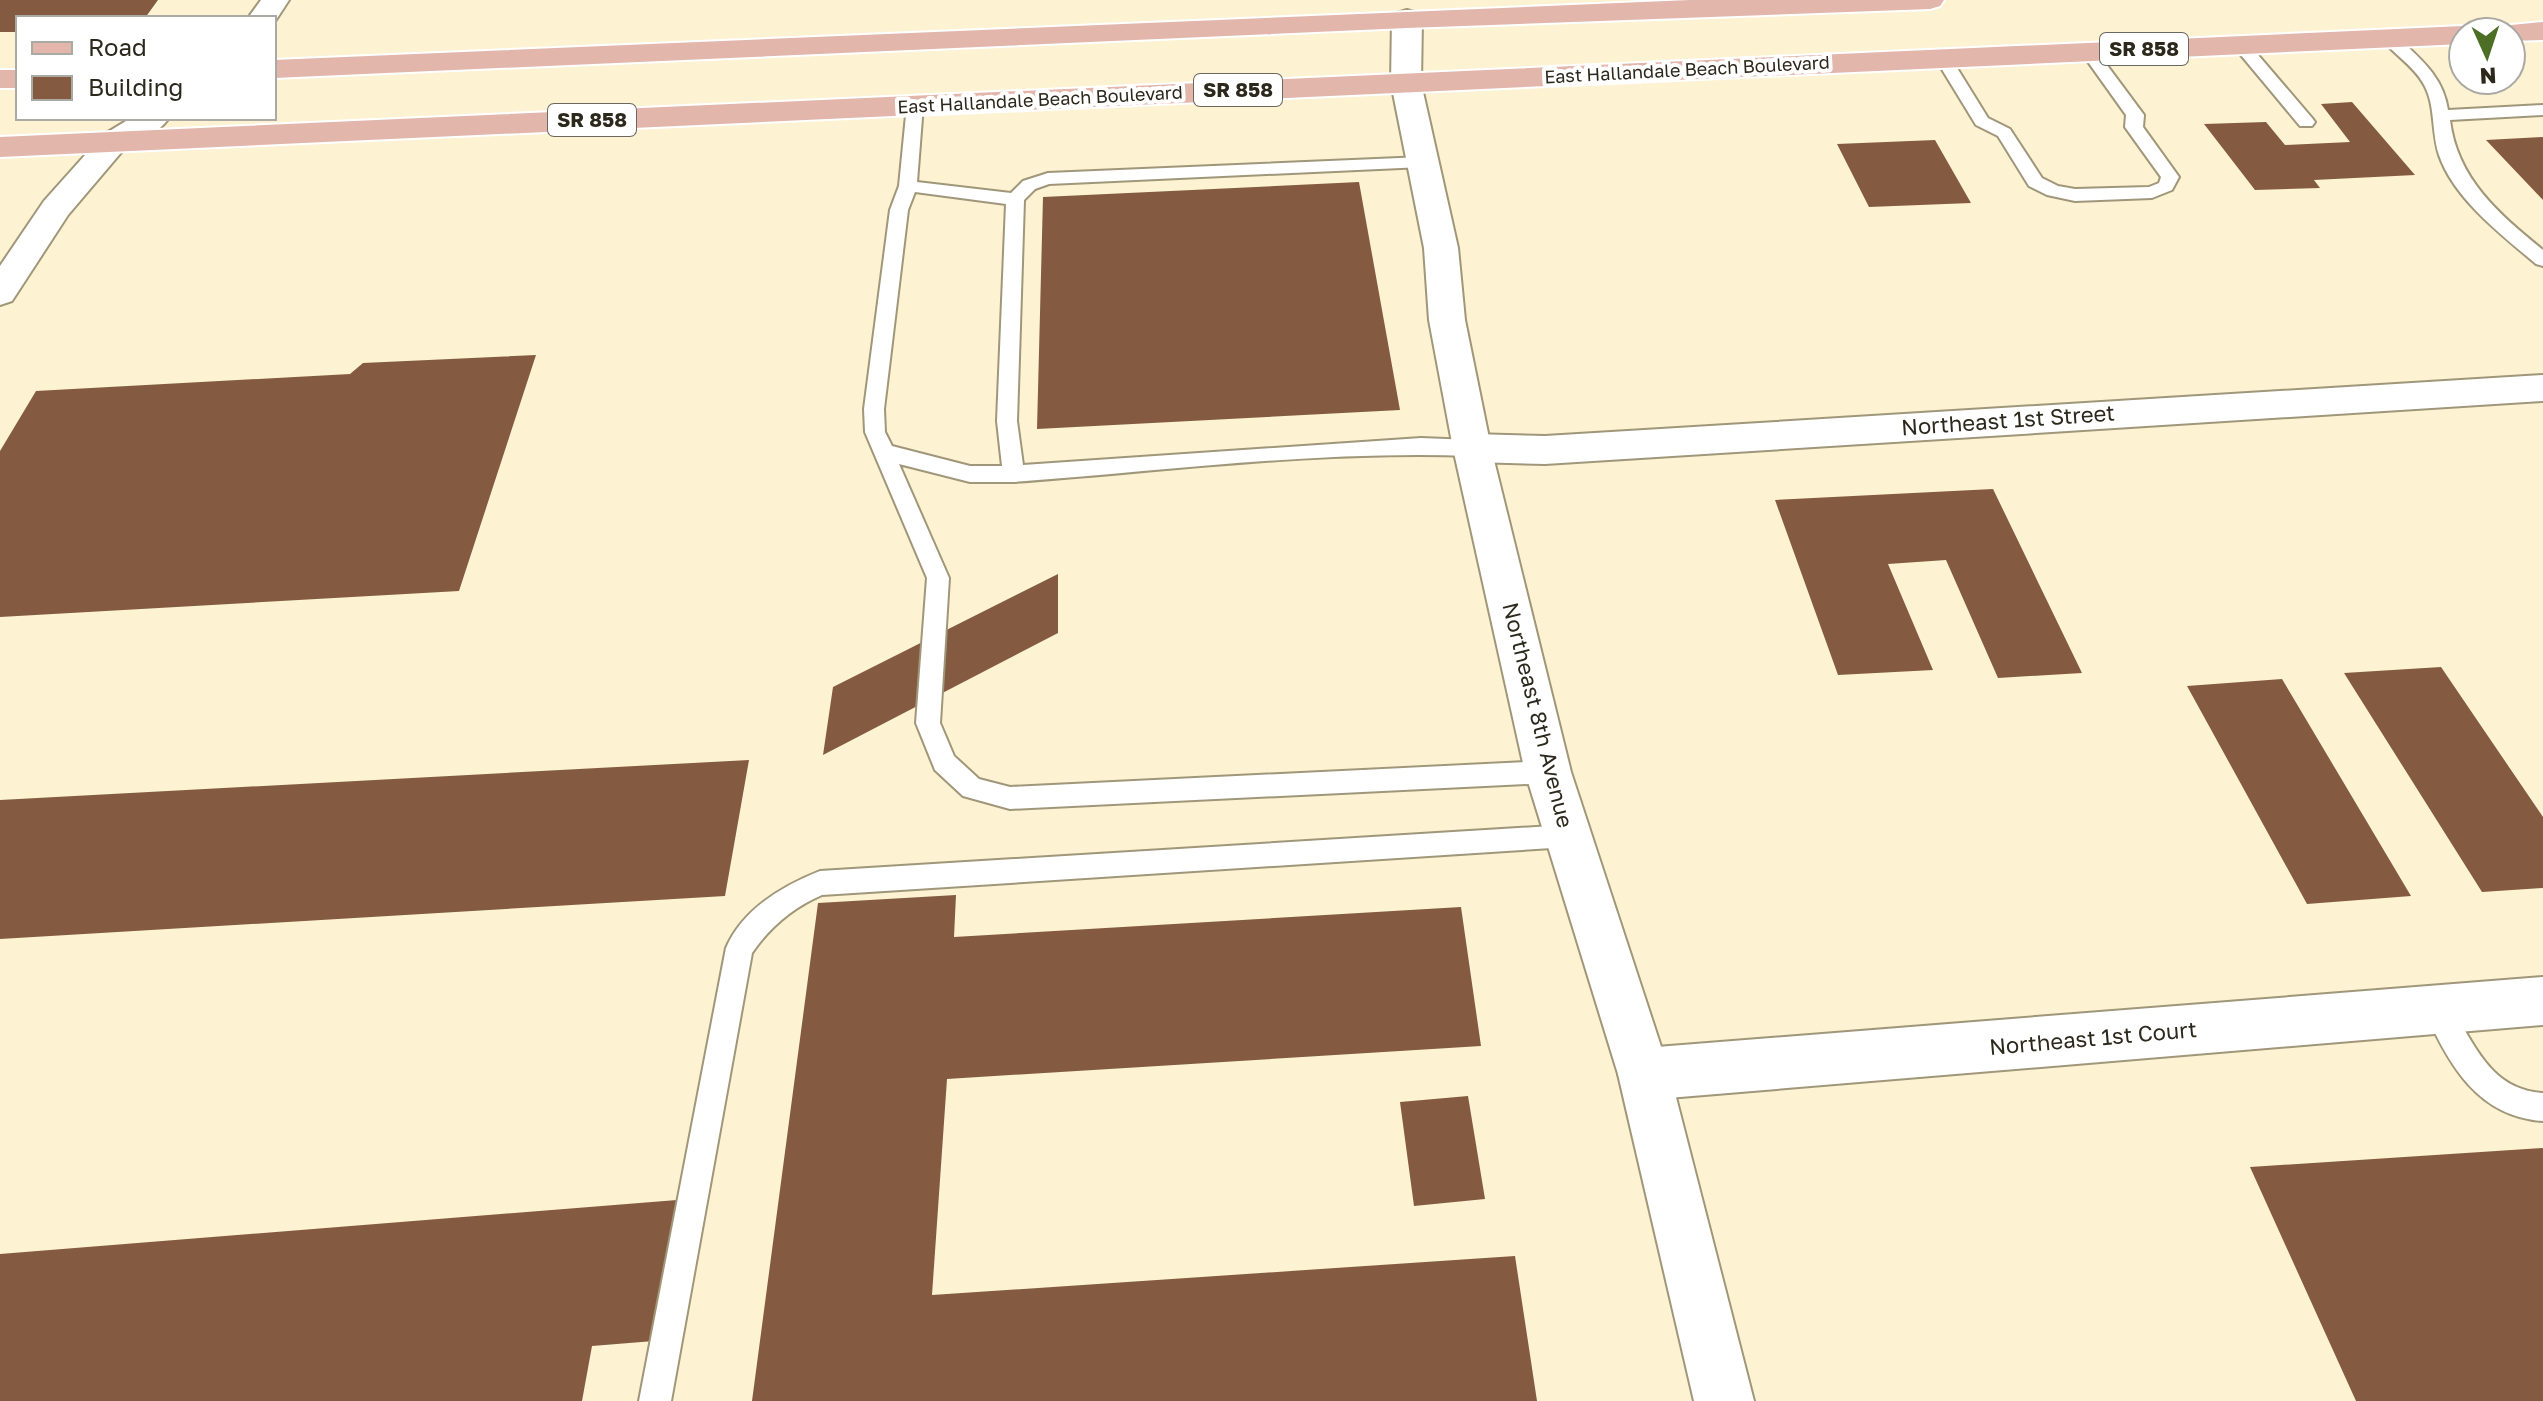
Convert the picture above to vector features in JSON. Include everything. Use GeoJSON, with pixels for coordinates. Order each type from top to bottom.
{"type":"FeatureCollection","features":[{"type":"Feature","properties":{"kind":"main road"},"geometry":{"type":"LineString","coordinates":[[276,69],[1407,19],[1930,0]]}},
{"type":"Feature","properties":{"kind":"main road","name":"East Hallandale Beach Boulevard"},"geometry":{"type":"LineString","coordinates":[[0,147],[2447,36]]}},
{"type":"Feature","properties":{"kind":"street","name":"Northeast 8th Avenue"},"geometry":{"type":"LineString","coordinates":[[1407,19],[1406,83],[1441,248],[1447,320],[1472,448],[1548,772],[1644,1074],[1724,1401]]}},
{"type":"Feature","properties":{"kind":"street"},"geometry":{"type":"LineString","coordinates":[[0,293],[11,260],[56,208],[114,142],[150,120]]}},
{"type":"Feature","properties":{"kind":"street","name":"Northeast 1st Street"},"geometry":{"type":"LineString","coordinates":[[1472,448],[1545,450],[2543,388]]}},
{"type":"Feature","properties":{"kind":"street","name":"Northeast 1st Court"},"geometry":{"type":"LineString","coordinates":[[1644,1074],[2543,1001]]}},
{"type":"Feature","properties":{"kind":"lane"},"geometry":{"type":"LineString","coordinates":[[2389,38],[2432,82],[2441,115],[2444,145],[2457,172],[2518,239],[2543,260]]}},
{"type":"Feature","properties":{"kind":"lane"},"geometry":{"type":"LineString","coordinates":[[2241,45],[2306,122]]}},
{"type":"Feature","properties":{"kind":"lane"},"geometry":{"type":"LineString","coordinates":[[1943,58],[1982,121],[2004,133],[2035,182],[2053,191],[2075,195],[2152,192],[2166,186],[2170,177],[2134,127],[2135,115],[2089,52]]}},
{"type":"Feature","properties":{"kind":"lane"},"geometry":{"type":"LineString","coordinates":[[915,105],[908,186],[899,210],[874,409],[875,432],[938,578],[928,723],[944,763],[972,788],[1010,798],[1548,772]]}},
{"type":"Feature","properties":{"kind":"lane"},"geometry":{"type":"LineString","coordinates":[[2441,115],[2543,110]]}},
{"type":"Feature","properties":{"kind":"lane"},"geometry":{"type":"LineString","coordinates":[[1014,474],[1007,421],[1015,199],[1029,185],[1048,179],[1423,162]]}},
{"type":"Feature","properties":{"kind":"lane"},"geometry":{"type":"LineString","coordinates":[[908,186],[1015,199]]}},
{"type":"Feature","properties":{"kind":"lane"},"geometry":{"type":"LineString","coordinates":[[884,452],[970,474],[1014,474],[1324,451],[1421,446],[1472,448]]}},
{"type":"Feature","properties":{"kind":"lane"},"geometry":{"type":"LineString","coordinates":[[655,1401],[739,948],[760,918],[792,894],[820,883],[1568,836]]}},
{"type":"Feature","properties":{"kind":"lane"},"geometry":{"type":"LineString","coordinates":[[2438,1009],[2480,1080],[2516,1105],[2543,1107]]}},
{"type":"Feature","properties":{"kind":"building"},"geometry":{"type":"Polygon","coordinates":[[[0,0],[158,0],[146,16],[16,16],[16,32],[0,32],[0,0]]]}},
{"type":"Feature","properties":{"kind":"building"},"geometry":{"type":"Polygon","coordinates":[[[2352,102],[2415,175],[2314,180],[2320,188],[2255,190],[2204,124],[2266,122],[2285,145],[2350,142],[2321,104],[2352,102]]]}},
{"type":"Feature","properties":{"kind":"building"},"geometry":{"type":"Polygon","coordinates":[[[2543,137],[2543,200],[2486,140],[2543,137]]]}},
{"type":"Feature","properties":{"kind":"building"},"geometry":{"type":"Polygon","coordinates":[[[1935,140],[1971,203],[1869,207],[1837,144],[1935,140]]]}},
{"type":"Feature","properties":{"kind":"building"},"geometry":{"type":"Polygon","coordinates":[[[1359,182],[1400,410],[1037,429],[1043,197],[1359,182]]]}},
{"type":"Feature","properties":{"kind":"building"},"geometry":{"type":"Polygon","coordinates":[[[536,355],[459,591],[0,617],[0,451],[36,391],[350,374],[363,363],[536,355]]]}},
{"type":"Feature","properties":{"kind":"building"},"geometry":{"type":"Polygon","coordinates":[[[1993,489],[2082,673],[1998,678],[1946,560],[1888,564],[1933,670],[1838,675],[1775,500],[1993,489]]]}},
{"type":"Feature","properties":{"kind":"building"},"geometry":{"type":"Polygon","coordinates":[[[1058,574],[1058,633],[823,755],[833,687],[1058,574]]]}},
{"type":"Feature","properties":{"kind":"building"},"geometry":{"type":"Polygon","coordinates":[[[2441,667],[2543,817],[2543,888],[2482,892],[2344,673],[2441,667]]]}},
{"type":"Feature","properties":{"kind":"building"},"geometry":{"type":"Polygon","coordinates":[[[2282,679],[2411,896],[2307,904],[2187,686],[2282,679]]]}},
{"type":"Feature","properties":{"kind":"building"},"geometry":{"type":"Polygon","coordinates":[[[749,760],[725,896],[0,939],[0,800],[749,760]]]}},
{"type":"Feature","properties":{"kind":"building"},"geometry":{"type":"Polygon","coordinates":[[[956,895],[954,937],[1461,907],[1481,1046],[947,1079],[932,1295],[1515,1256],[1537,1401],[752,1401],[818,903],[956,895]]]}},
{"type":"Feature","properties":{"kind":"building"},"geometry":{"type":"Polygon","coordinates":[[[1468,1096],[1485,1199],[1414,1206],[1400,1102],[1468,1096]]]}},
{"type":"Feature","properties":{"kind":"building"},"geometry":{"type":"Polygon","coordinates":[[[2543,1148],[2543,1401],[2356,1401],[2250,1167],[2543,1148]]]}},
{"type":"Feature","properties":{"kind":"building"},"geometry":{"type":"Polygon","coordinates":[[[677,1200],[654,1341],[592,1346],[582,1401],[0,1401],[0,1254],[677,1200]]]}}]}
